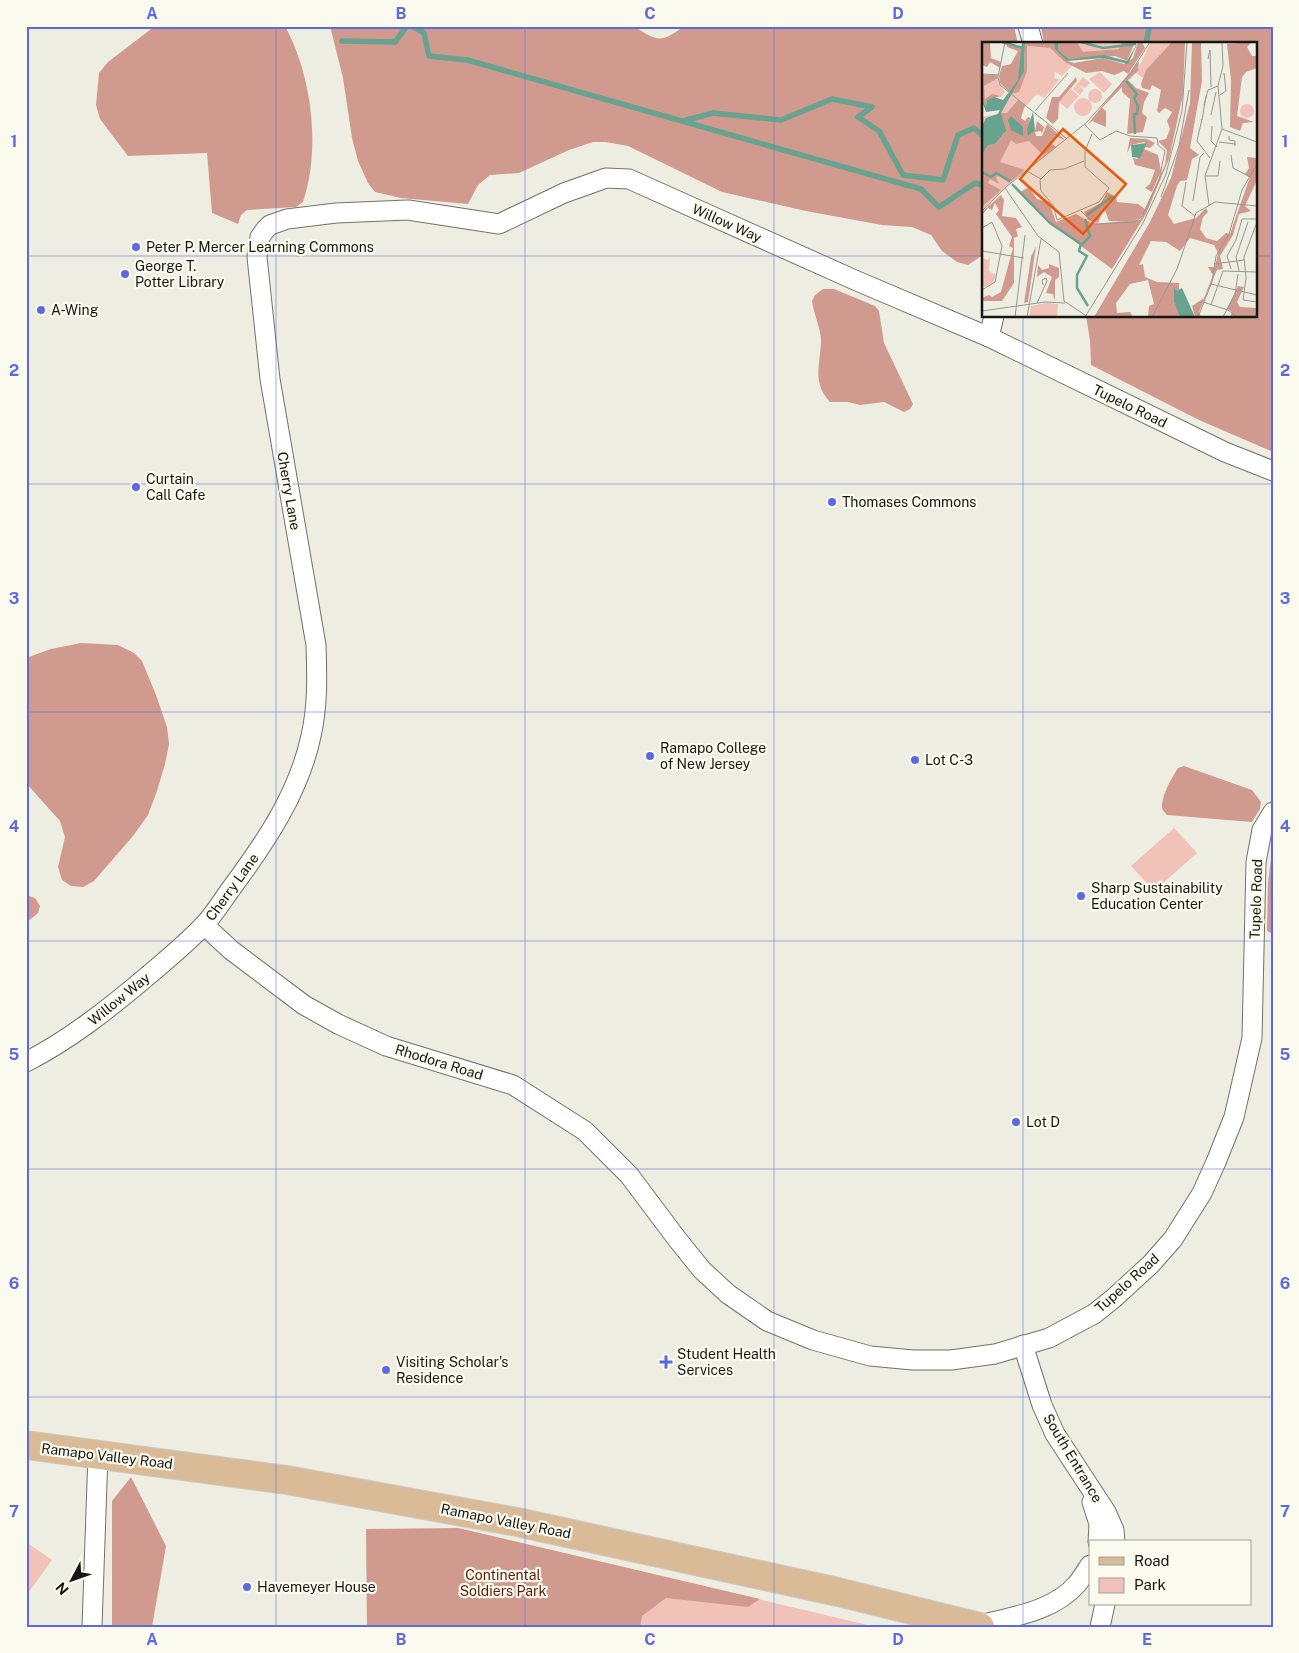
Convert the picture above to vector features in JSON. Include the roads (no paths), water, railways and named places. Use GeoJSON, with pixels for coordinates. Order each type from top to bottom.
{"type":"FeatureCollection","features":[{"type":"Feature","properties":{"kind":"main road","name":"Ramapo Valley Road"},"geometry":{"type":"LineString","coordinates":[[26,1445],[322,1485],[517,1522],[838,1592],[978,1626]]}},
{"type":"Feature","properties":{"kind":"street"},"geometry":{"type":"LineString","coordinates":[[1028,26],[1032,42]]}},
{"type":"Feature","properties":{"kind":"street","name":"Willow Way"},"geometry":{"type":"LineString","coordinates":[[462,218],[499,224],[564,193],[606,178],[629,179],[857,281],[989,337]]}},
{"type":"Feature","properties":{"kind":"street","name":"Cherry Lane"},"geometry":{"type":"LineString","coordinates":[[204,925],[251,862],[284,809],[299,774],[311,736],[318,685],[316,645],[311,612],[270,379],[257,257],[260,238],[270,225],[278,221],[336,213],[408,210],[462,218]]}},
{"type":"Feature","properties":{"kind":"street"},"geometry":{"type":"LineString","coordinates":[[989,337],[994,318]]}},
{"type":"Feature","properties":{"kind":"street","name":"Tupelo Road"},"geometry":{"type":"LineString","coordinates":[[989,337],[1225,452],[1273,471]]}},
{"type":"Feature","properties":{"kind":"street","name":"Tupelo Road"},"geometry":{"type":"LineString","coordinates":[[659,1214],[702,1270],[728,1294],[767,1321],[813,1340],[870,1356],[913,1360],[951,1360],[995,1354],[1049,1338],[1094,1314],[1134,1281],[1173,1239],[1202,1192],[1234,1117],[1252,1038],[1256,862],[1262,830],[1273,812]]}},
{"type":"Feature","properties":{"kind":"street","name":"Willow Way"},"geometry":{"type":"LineString","coordinates":[[26,1062],[90,1023],[171,956],[204,925]]}},
{"type":"Feature","properties":{"kind":"street","name":"Rhodora Road"},"geometry":{"type":"LineString","coordinates":[[204,925],[231,950],[304,1004],[338,1024],[386,1046],[513,1085],[556,1111],[585,1130],[598,1142],[629,1175],[659,1214]]}},
{"type":"Feature","properties":{"kind":"street","name":"South Entrance"},"geometry":{"type":"LineString","coordinates":[[1023,1345],[1042,1405],[1052,1427],[1106,1512],[1114,1530],[1115,1540]]}},
{"type":"Feature","properties":{"kind":"street"},"geometry":{"type":"LineString","coordinates":[[92,1627],[98,1454]]}},
{"type":"Feature","properties":{"kind":"street"},"geometry":{"type":"LineString","coordinates":[[1088,1486],[1098,1524],[1098,1540]]}},
{"type":"Feature","properties":{"kind":"street"},"geometry":{"type":"LineString","coordinates":[[978,1626],[1045,1608],[1062,1598],[1076,1585],[1089,1566]]}},
{"type":"Feature","properties":{"kind":"street"},"geometry":{"type":"LineString","coordinates":[[1100,1627],[1105,1606]]}},
{"type":"Feature","properties":{"kind":"waterway"},"geometry":{"type":"LineString","coordinates":[[342,41],[395,42],[407,26]]}},
{"type":"Feature","properties":{"kind":"waterway"},"geometry":{"type":"LineString","coordinates":[[412,26],[424,33],[429,56],[467,60],[921,189],[939,207],[975,183],[982,185]]}},
{"type":"Feature","properties":{"kind":"waterway"},"geometry":{"type":"LineString","coordinates":[[1146,42],[1149,28],[1152,26]]}},
{"type":"Feature","properties":{"kind":"waterway"},"geometry":{"type":"LineString","coordinates":[[683,121],[713,113],[781,120],[832,99],[872,107],[858,117],[879,131],[903,175],[943,180],[958,135],[974,128],[982,135]]}},
{"type":"Feature","properties":{"kind":"place","name":"Peter P. Mercer Learning Commons"},"geometry":{"type":"Point","coordinates":[136,247]}},
{"type":"Feature","properties":{"kind":"place","name":"George T. Potter Library"},"geometry":{"type":"Point","coordinates":[125,274]}},
{"type":"Feature","properties":{"kind":"place","name":"A-Wing"},"geometry":{"type":"Point","coordinates":[41,310]}},
{"type":"Feature","properties":{"kind":"place","name":"Curtain Call Cafe"},"geometry":{"type":"Point","coordinates":[136,487]}},
{"type":"Feature","properties":{"kind":"place","name":"Thomases Commons"},"geometry":{"type":"Point","coordinates":[832,502]}},
{"type":"Feature","properties":{"kind":"place","name":"Ramapo College of New Jersey"},"geometry":{"type":"Point","coordinates":[650,756]}},
{"type":"Feature","properties":{"kind":"place","name":"Lot C-3"},"geometry":{"type":"Point","coordinates":[915,760]}},
{"type":"Feature","properties":{"kind":"place","name":"Sharp Sustainability Education Center"},"geometry":{"type":"Point","coordinates":[1081,896]}},
{"type":"Feature","properties":{"kind":"place","name":"Lot D"},"geometry":{"type":"Point","coordinates":[1016,1122]}},
{"type":"Feature","properties":{"kind":"place","name":"Student Health Services"},"geometry":{"type":"Point","coordinates":[666,1362]}},
{"type":"Feature","properties":{"kind":"place","name":"Visiting Scholar's Residence"},"geometry":{"type":"Point","coordinates":[386,1370]}},
{"type":"Feature","properties":{"kind":"place","name":"Havemeyer House"},"geometry":{"type":"Point","coordinates":[247,1587]}},
{"type":"Feature","properties":{"kind":"park label","name":"Continental Soldiers Park"},"geometry":{"type":"Point","coordinates":[503,1584]}}]}
